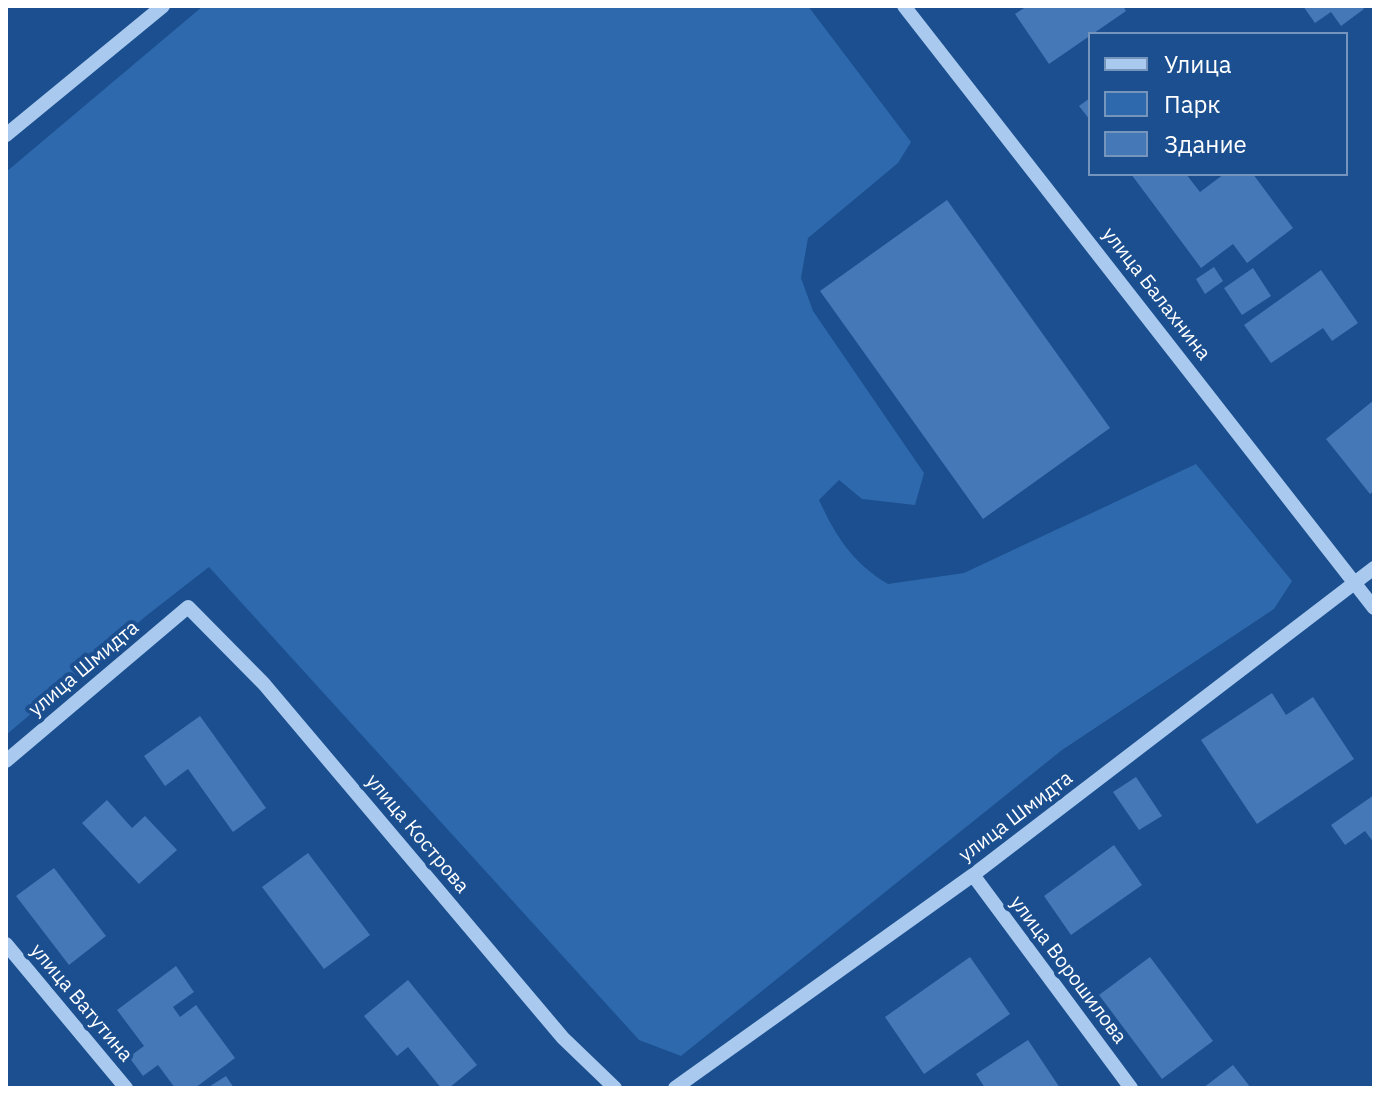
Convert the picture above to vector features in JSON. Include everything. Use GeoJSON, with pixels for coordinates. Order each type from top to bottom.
{"type":"FeatureCollection","features":[{"type":"Feature","properties":{"kind":"street"},"geometry":{"type":"LineString","coordinates":[[6,135],[163,6]]}},
{"type":"Feature","properties":{"kind":"street","name":"улица Балахнина"},"geometry":{"type":"LineString","coordinates":[[904,6],[1374,608]]}},
{"type":"Feature","properties":{"kind":"street","name":"улица Шмидта"},"geometry":{"type":"LineString","coordinates":[[675,1088],[973,875],[1374,568]]}},
{"type":"Feature","properties":{"kind":"street","name":"улица Шмидта"},"geometry":{"type":"LineString","coordinates":[[6,761],[188,607]]}},
{"type":"Feature","properties":{"kind":"street","name":"улица Кострова"},"geometry":{"type":"LineString","coordinates":[[188,607],[264,684],[563,1038],[615,1088]]}},
{"type":"Feature","properties":{"kind":"street","name":"улица Ворошилова"},"geometry":{"type":"LineString","coordinates":[[973,875],[1131,1088]]}},
{"type":"Feature","properties":{"kind":"street","name":"улица Ватутина"},"geometry":{"type":"LineString","coordinates":[[6,944],[126,1088]]}},
{"type":"Feature","properties":{"kind":"green space"},"geometry":{"type":"Polygon","coordinates":[[[203,6],[808,6],[911,142],[898,163],[808,238],[801,278],[813,311],[924,473],[915,505],[862,499],[839,480],[819,500],[832,526],[855,558],[888,584],[964,573],[1196,464],[1292,581],[1274,609],[1062,750],[681,1056],[639,1040],[209,567],[146,616],[6,735],[6,172],[203,6]]]}},
{"type":"Feature","properties":{"kind":"building"},"geometry":{"type":"Polygon","coordinates":[[[1027,6],[1123,6],[1126,11],[1095,32],[1088,32],[1088,37],[1049,64],[1015,14],[1027,6]]]}},
{"type":"Feature","properties":{"kind":"building"},"geometry":{"type":"Polygon","coordinates":[[[1303,6],[1362,6],[1364,9],[1341,26],[1331,12],[1315,23],[1303,6]]]}},
{"type":"Feature","properties":{"kind":"building"},"geometry":{"type":"Polygon","coordinates":[[[1088,99],[1088,117],[1079,106],[1088,99]]]}},
{"type":"Feature","properties":{"kind":"building"},"geometry":{"type":"Polygon","coordinates":[[[1132,176],[1188,176],[1200,192],[1221,176],[1254,176],[1293,228],[1247,263],[1233,244],[1201,268],[1132,176]]]}},
{"type":"Feature","properties":{"kind":"building"},"geometry":{"type":"Polygon","coordinates":[[[947,200],[1110,428],[983,519],[820,291],[947,200]]]}},
{"type":"Feature","properties":{"kind":"building"},"geometry":{"type":"Polygon","coordinates":[[[1214,267],[1223,281],[1205,294],[1196,279],[1214,267]]]}},
{"type":"Feature","properties":{"kind":"building"},"geometry":{"type":"Polygon","coordinates":[[[1253,268],[1271,296],[1242,315],[1224,288],[1253,268]]]}},
{"type":"Feature","properties":{"kind":"building"},"geometry":{"type":"Polygon","coordinates":[[[1321,270],[1358,323],[1332,341],[1323,328],[1271,363],[1244,325],[1321,270]]]}},
{"type":"Feature","properties":{"kind":"building"},"geometry":{"type":"Polygon","coordinates":[[[1374,400],[1374,491],[1370,494],[1326,439],[1374,400]]]}},
{"type":"Feature","properties":{"kind":"building"},"geometry":{"type":"Polygon","coordinates":[[[1272,693],[1286,715],[1313,697],[1354,759],[1257,824],[1201,740],[1272,693]]]}},
{"type":"Feature","properties":{"kind":"building"},"geometry":{"type":"Polygon","coordinates":[[[200,716],[266,808],[233,832],[188,769],[165,786],[144,756],[200,716]]]}},
{"type":"Feature","properties":{"kind":"building"},"geometry":{"type":"Polygon","coordinates":[[[1136,777],[1162,816],[1139,830],[1113,792],[1136,777]]]}},
{"type":"Feature","properties":{"kind":"building"},"geometry":{"type":"Polygon","coordinates":[[[1374,795],[1374,843],[1365,831],[1345,845],[1331,825],[1374,795]]]}},
{"type":"Feature","properties":{"kind":"building"},"geometry":{"type":"Polygon","coordinates":[[[107,800],[132,828],[145,816],[177,850],[139,884],[82,823],[107,800]]]}},
{"type":"Feature","properties":{"kind":"building"},"geometry":{"type":"Polygon","coordinates":[[[1114,845],[1142,885],[1071,935],[1044,896],[1114,845]]]}},
{"type":"Feature","properties":{"kind":"building"},"geometry":{"type":"Polygon","coordinates":[[[308,853],[370,935],[324,969],[262,887],[308,853]]]}},
{"type":"Feature","properties":{"kind":"building"},"geometry":{"type":"Polygon","coordinates":[[[54,868],[106,936],[69,965],[16,896],[54,868]]]}},
{"type":"Feature","properties":{"kind":"building"},"geometry":{"type":"Polygon","coordinates":[[[970,957],[1010,1014],[924,1074],[885,1017],[970,957]]]}},
{"type":"Feature","properties":{"kind":"building"},"geometry":{"type":"Polygon","coordinates":[[[1150,957],[1213,1041],[1162,1079],[1099,995],[1150,957]]]}},
{"type":"Feature","properties":{"kind":"building"},"geometry":{"type":"Polygon","coordinates":[[[176,966],[194,992],[173,1007],[180,1017],[196,1005],[235,1058],[195,1088],[175,1088],[158,1065],[143,1076],[129,1057],[144,1046],[117,1010],[176,966]]]}},
{"type":"Feature","properties":{"kind":"building"},"geometry":{"type":"Polygon","coordinates":[[[408,980],[477,1065],[449,1088],[441,1088],[408,1047],[397,1056],[364,1016],[408,980]]]}},
{"type":"Feature","properties":{"kind":"building"},"geometry":{"type":"Polygon","coordinates":[[[1028,1040],[1060,1088],[985,1088],[976,1074],[1028,1040]]]}},
{"type":"Feature","properties":{"kind":"building"},"geometry":{"type":"Polygon","coordinates":[[[1233,1065],[1251,1088],[1203,1088],[1233,1065]]]}},
{"type":"Feature","properties":{"kind":"building"},"geometry":{"type":"Polygon","coordinates":[[[226,1076],[234,1088],[207,1088],[226,1076]]]}}]}
